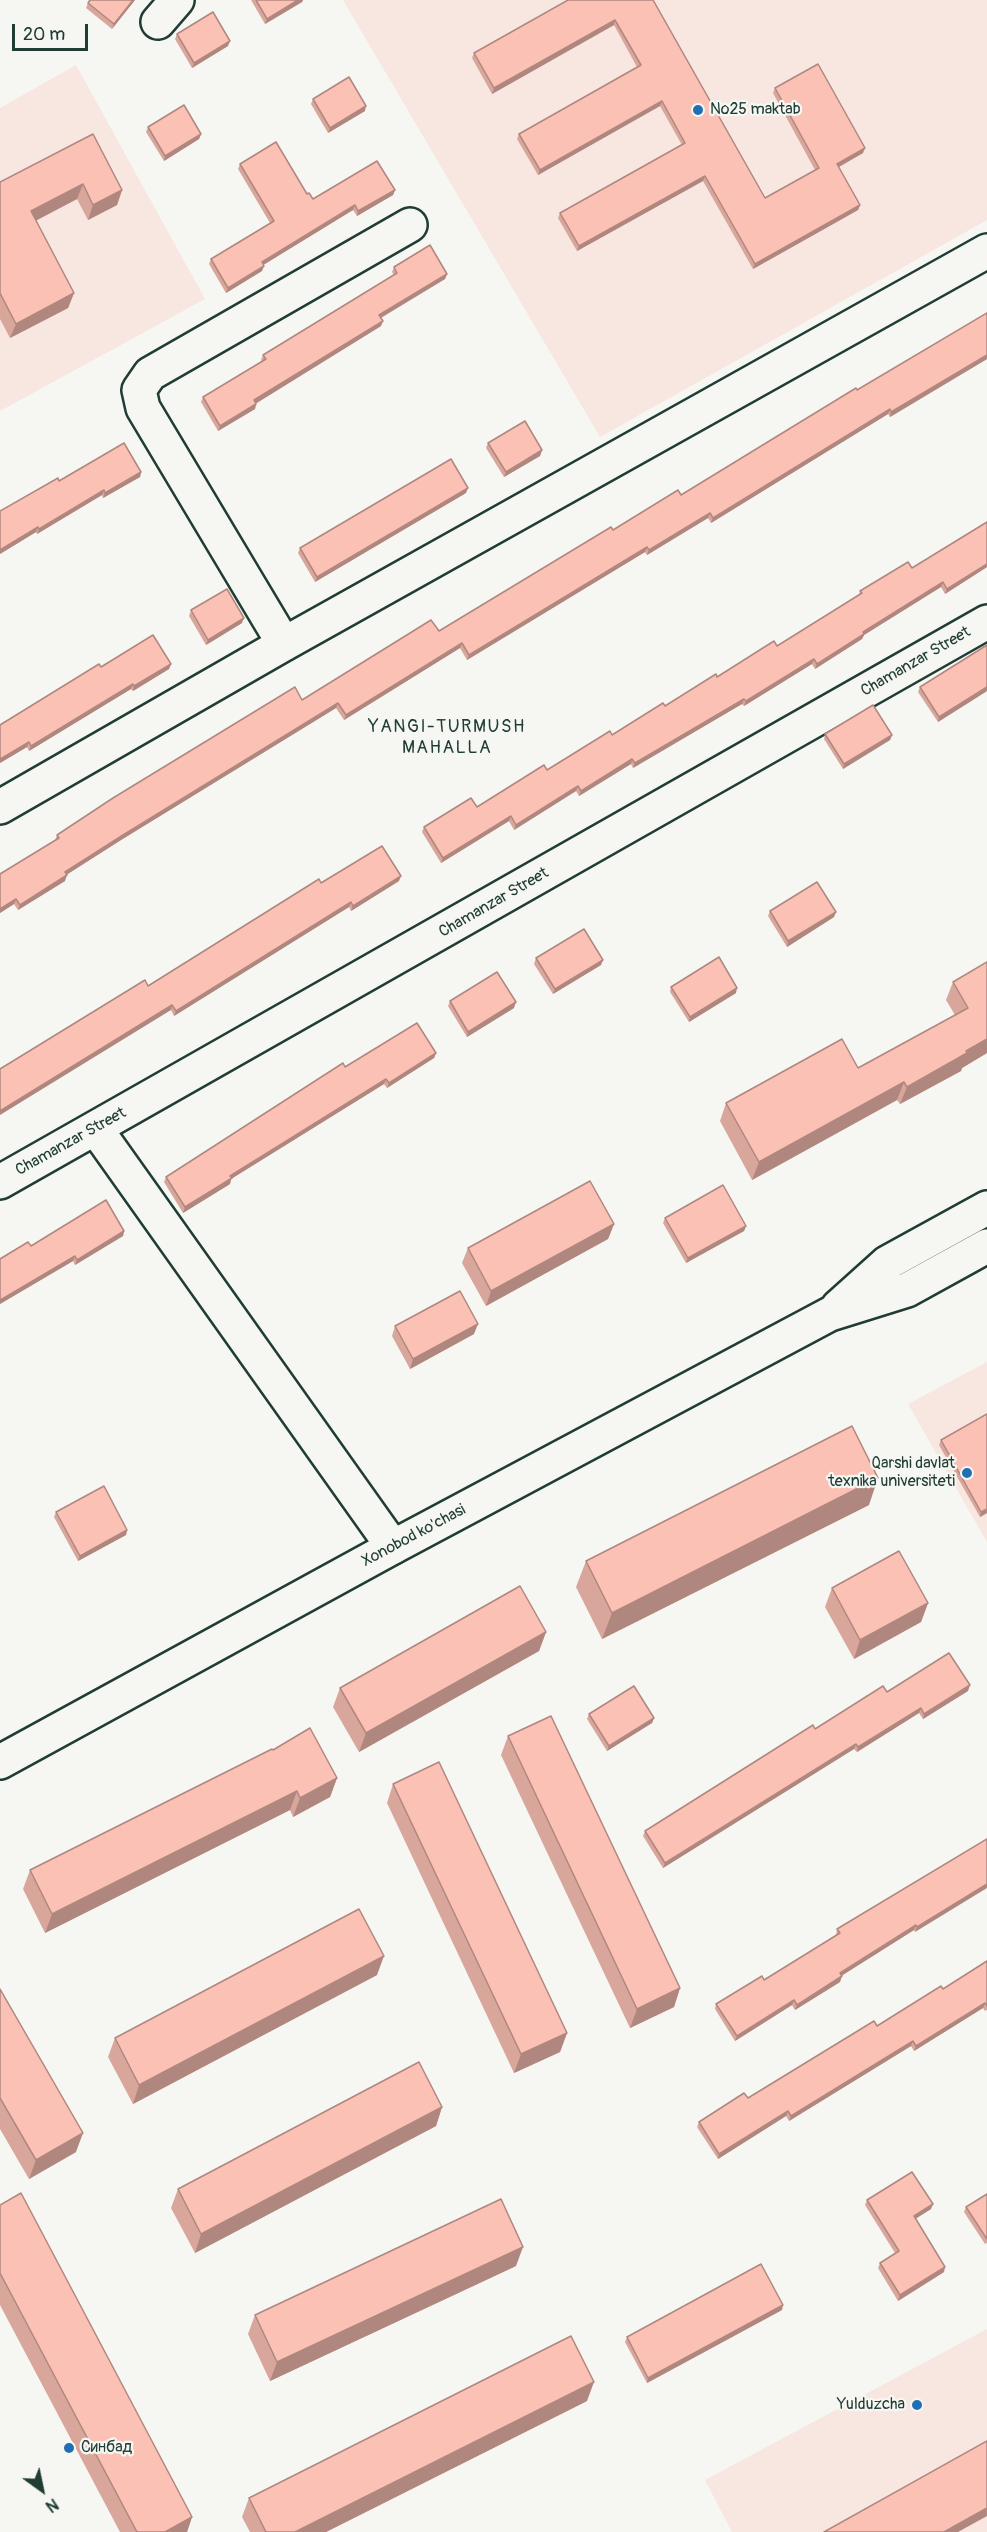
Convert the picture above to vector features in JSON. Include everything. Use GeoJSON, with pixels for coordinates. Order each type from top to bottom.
{"type":"FeatureCollection","features":[{"type":"Feature","properties":{"kind":"street"},"geometry":{"type":"LineString","coordinates":[[284,644],[143,408],[140,390],[150,374],[410,225]]}},
{"type":"Feature","properties":{"kind":"street"},"geometry":{"type":"LineString","coordinates":[[0,807],[284,644],[987,251]]}},
{"type":"Feature","properties":{"kind":"street","name":"Chamanzar Street"},"geometry":{"type":"LineString","coordinates":[[0,1182],[987,622]]}},
{"type":"Feature","properties":{"kind":"street"},"geometry":{"type":"LineString","coordinates":[[96,1129],[393,1547]]}},
{"type":"Feature","properties":{"kind":"street","name":"Xonobod ko'chasi"},"geometry":{"type":"LineString","coordinates":[[830,1314],[887,1263],[987,1208]]}},
{"type":"Feature","properties":{"kind":"street","name":"Xonobod ko'chasi"},"geometry":{"type":"LineString","coordinates":[[0,1762],[393,1547],[830,1314],[907,1290],[987,1246]]}},
{"type":"Feature","properties":{"kind":"shaded area","name":"№25 maktab"},"geometry":{"type":"Polygon","coordinates":[[[343,0],[987,0],[987,220],[600,437],[343,0]]]}},
{"type":"Feature","properties":{"kind":"shaded area"},"geometry":{"type":"Polygon","coordinates":[[[76,65],[205,299],[0,411],[0,108],[76,65]]]}},
{"type":"Feature","properties":{"kind":"shaded area","name":"Qarshi davlat texnika universiteti"},"geometry":{"type":"Polygon","coordinates":[[[987,1362],[987,1542],[908,1404],[987,1362]]]}},
{"type":"Feature","properties":{"kind":"shaded area","name":"Yulduzcha"},"geometry":{"type":"Polygon","coordinates":[[[987,2329],[987,2532],[732,2532],[705,2480],[987,2329]]]}},
{"type":"Feature","properties":{"kind":"building"},"geometry":{"type":"Polygon","coordinates":[[[90,0],[133,0],[114,24],[88,3],[90,0]]]}},
{"type":"Feature","properties":{"kind":"building"},"geometry":{"type":"Polygon","coordinates":[[[256,0],[298,0],[267,19],[256,0]]]}},
{"type":"Feature","properties":{"kind":"building"},"geometry":{"type":"Polygon","coordinates":[[[568,0],[653,0],[765,198],[819,168],[775,88],[818,64],[865,148],[837,164],[860,205],[755,264],[705,176],[579,246],[560,213],[685,143],[662,101],[540,170],[519,134],[641,65],[615,20],[494,88],[474,53],[568,0]]]}},
{"type":"Feature","properties":{"kind":"building"},"geometry":{"type":"Polygon","coordinates":[[[213,12],[230,41],[194,63],[177,34],[213,12]]]}},
{"type":"Feature","properties":{"kind":"building"},"geometry":{"type":"Polygon","coordinates":[[[349,77],[366,106],[330,128],[313,99],[349,77]]]}},
{"type":"Feature","properties":{"kind":"building"},"geometry":{"type":"Polygon","coordinates":[[[184,105],[201,134],[165,156],[148,127],[184,105]]]}},
{"type":"Feature","properties":{"kind":"building"},"geometry":{"type":"Polygon","coordinates":[[[93,134],[122,190],[93,205],[83,184],[31,211],[74,293],[16,324],[0,293],[0,182],[93,134]]]}},
{"type":"Feature","properties":{"kind":"building"},"geometry":{"type":"Polygon","coordinates":[[[276,142],[307,194],[309,193],[313,199],[377,161],[395,190],[358,211],[355,205],[262,262],[264,266],[228,288],[211,259],[274,221],[240,164],[276,142]]]}},
{"type":"Feature","properties":{"kind":"building"},"geometry":{"type":"Polygon","coordinates":[[[430,245],[447,274],[379,315],[383,321],[254,400],[256,404],[220,426],[203,397],[266,359],[263,355],[397,273],[394,267],[430,245]]]}},
{"type":"Feature","properties":{"kind":"building"},"geometry":{"type":"Polygon","coordinates":[[[987,313],[987,355],[891,412],[890,409],[713,518],[710,513],[649,550],[647,547],[469,655],[462,643],[346,715],[338,703],[123,835],[65,872],[67,875],[20,905],[16,899],[0,909],[0,874],[59,838],[57,835],[113,798],[295,687],[302,700],[431,620],[439,631],[611,527],[613,530],[678,490],[681,495],[856,388],[857,390],[987,313]]]}},
{"type":"Feature","properties":{"kind":"building"},"geometry":{"type":"Polygon","coordinates":[[[525,421],[542,450],[506,472],[488,443],[525,421]]]}},
{"type":"Feature","properties":{"kind":"building"},"geometry":{"type":"Polygon","coordinates":[[[124,443],[141,472],[105,493],[104,490],[0,550],[0,511],[58,478],[59,481],[124,443]]]}},
{"type":"Feature","properties":{"kind":"building"},"geometry":{"type":"Polygon","coordinates":[[[451,459],[468,488],[317,577],[300,548],[451,459]]]}},
{"type":"Feature","properties":{"kind":"building"},"geometry":{"type":"Polygon","coordinates":[[[987,522],[987,564],[947,589],[943,582],[817,664],[814,659],[746,701],[744,699],[635,763],[632,759],[581,791],[578,786],[516,825],[511,816],[443,858],[424,827],[471,798],[477,807],[544,765],[547,770],[610,731],[612,735],[663,703],[665,706],[716,674],[717,677],[774,641],[777,646],[908,562],[912,568],[987,522]]]}},
{"type":"Feature","properties":{"kind":"building"},"geometry":{"type":"Polygon","coordinates":[[[227,589],[244,618],[208,640],[191,610],[227,589]]]}},
{"type":"Feature","properties":{"kind":"building"},"geometry":{"type":"Polygon","coordinates":[[[153,635],[171,664],[134,686],[133,684],[31,746],[29,742],[0,759],[0,725],[99,664],[101,667],[153,635]]]}},
{"type":"Feature","properties":{"kind":"building"},"geometry":{"type":"Polygon","coordinates":[[[987,645],[987,687],[939,717],[920,687],[987,645]]]}},
{"type":"Feature","properties":{"kind":"building"},"geometry":{"type":"Polygon","coordinates":[[[873,705],[892,735],[844,764],[825,734],[873,705]]]}},
{"type":"Feature","properties":{"kind":"building"},"geometry":{"type":"Polygon","coordinates":[[[382,846],[401,876],[353,906],[351,902],[176,1011],[172,1005],[0,1111],[0,1069],[145,980],[148,986],[319,879],[321,883],[382,846]]]}},
{"type":"Feature","properties":{"kind":"building"},"geometry":{"type":"Polygon","coordinates":[[[817,882],[836,912],[788,941],[770,911],[817,882]]]}},
{"type":"Feature","properties":{"kind":"building"},"geometry":{"type":"Polygon","coordinates":[[[584,929],[603,960],[555,989],[536,958],[584,929]]]}},
{"type":"Feature","properties":{"kind":"building"},"geometry":{"type":"Polygon","coordinates":[[[719,957],[737,988],[690,1017],[671,987],[719,957]]]}},
{"type":"Feature","properties":{"kind":"building"},"geometry":{"type":"Polygon","coordinates":[[[987,962],[987,1039],[907,1087],[904,1082],[759,1162],[726,1103],[842,1039],[858,1068],[968,1008],[953,982],[987,962]]]}},
{"type":"Feature","properties":{"kind":"building"},"geometry":{"type":"Polygon","coordinates":[[[497,972],[516,1002],[468,1032],[450,1001],[497,972]]]}},
{"type":"Feature","properties":{"kind":"building"},"geometry":{"type":"Polygon","coordinates":[[[417,1023],[436,1053],[389,1083],[386,1079],[230,1176],[232,1178],[185,1207],[166,1177],[343,1063],[345,1067],[417,1023]]]}},
{"type":"Feature","properties":{"kind":"building"},"geometry":{"type":"Polygon","coordinates":[[[590,1181],[614,1224],[491,1291],[468,1248],[590,1181]]]}},
{"type":"Feature","properties":{"kind":"building"},"geometry":{"type":"Polygon","coordinates":[[[723,1185],[746,1226],[688,1258],[665,1218],[723,1185]]]}},
{"type":"Feature","properties":{"kind":"building"},"geometry":{"type":"Polygon","coordinates":[[[106,1200],[124,1231],[77,1260],[75,1256],[0,1300],[0,1259],[28,1242],[31,1246],[106,1200]]]}},
{"type":"Feature","properties":{"kind":"building"},"geometry":{"type":"Polygon","coordinates":[[[460,1291],[478,1324],[413,1359],[395,1326],[460,1291]]]}},
{"type":"Feature","properties":{"kind":"building"},"geometry":{"type":"Polygon","coordinates":[[[987,1414],[987,1509],[981,1512],[941,1440],[987,1414]]]}},
{"type":"Feature","properties":{"kind":"building"},"geometry":{"type":"Polygon","coordinates":[[[852,1426],[878,1478],[612,1613],[586,1561],[852,1426]]]}},
{"type":"Feature","properties":{"kind":"building"},"geometry":{"type":"Polygon","coordinates":[[[104,1486],[127,1530],[80,1556],[56,1512],[104,1486]]]}},
{"type":"Feature","properties":{"kind":"building"},"geometry":{"type":"Polygon","coordinates":[[[899,1551],[928,1603],[860,1640],[832,1588],[899,1551]]]}},
{"type":"Feature","properties":{"kind":"building"},"geometry":{"type":"Polygon","coordinates":[[[520,1586],[546,1632],[366,1733],[340,1688],[520,1586]]]}},
{"type":"Feature","properties":{"kind":"building"},"geometry":{"type":"Polygon","coordinates":[[[949,1653],[970,1685],[924,1714],[921,1708],[858,1747],[856,1744],[665,1863],[645,1831],[813,1725],[815,1729],[883,1686],[887,1692],[949,1653]]]}},
{"type":"Feature","properties":{"kind":"building"},"geometry":{"type":"Polygon","coordinates":[[[634,1686],[654,1718],[609,1746],[589,1714],[634,1686]]]}},
{"type":"Feature","properties":{"kind":"building"},"geometry":{"type":"Polygon","coordinates":[[[551,1716],[680,1988],[637,2009],[508,1736],[551,1716]]]}},
{"type":"Feature","properties":{"kind":"building"},"geometry":{"type":"Polygon","coordinates":[[[310,1728],[337,1778],[300,1798],[297,1791],[52,1914],[30,1870],[273,1750],[310,1728]]]}},
{"type":"Feature","properties":{"kind":"building"},"geometry":{"type":"Polygon","coordinates":[[[439,1762],[567,2033],[521,2054],[393,1784],[439,1762]]]}},
{"type":"Feature","properties":{"kind":"building"},"geometry":{"type":"Polygon","coordinates":[[[987,1839],[987,1884],[840,1973],[842,1976],[797,2005],[794,2000],[737,2036],[716,2004],[762,1976],[764,1980],[840,1933],[837,1929],[987,1839]]]}},
{"type":"Feature","properties":{"kind":"building"},"geometry":{"type":"Polygon","coordinates":[[[359,1909],[384,1956],[139,2085],[115,2038],[359,1909]]]}},
{"type":"Feature","properties":{"kind":"building"},"geometry":{"type":"Polygon","coordinates":[[[987,1961],[987,2006],[985,2003],[916,2046],[913,2041],[791,2116],[788,2111],[719,2154],[699,2122],[744,2093],[748,2098],[874,2021],[877,2026],[941,1986],[943,1989],[987,1961]]]}},
{"type":"Feature","properties":{"kind":"building"},"geometry":{"type":"Polygon","coordinates":[[[0,1989],[83,2133],[36,2160],[0,2098],[0,1989]]]}},
{"type":"Feature","properties":{"kind":"building"},"geometry":{"type":"Polygon","coordinates":[[[419,2062],[442,2107],[201,2234],[178,2189],[419,2062]]]}},
{"type":"Feature","properties":{"kind":"building"},"geometry":{"type":"Polygon","coordinates":[[[912,2172],[933,2204],[914,2216],[945,2267],[900,2295],[880,2263],[899,2251],[867,2200],[912,2172]]]}},
{"type":"Feature","properties":{"kind":"building"},"geometry":{"type":"Polygon","coordinates":[[[21,2193],[192,2517],[165,2532],[137,2532],[0,2273],[0,2205],[21,2193]]]}},
{"type":"Feature","properties":{"kind":"building"},"geometry":{"type":"Polygon","coordinates":[[[987,2194],[987,2239],[966,2207],[987,2194]]]}},
{"type":"Feature","properties":{"kind":"building"},"geometry":{"type":"Polygon","coordinates":[[[501,2199],[523,2247],[277,2362],[255,2315],[501,2199]]]}},
{"type":"Feature","properties":{"kind":"building"},"geometry":{"type":"Polygon","coordinates":[[[761,2264],[783,2305],[648,2378],[627,2337],[761,2264]]]}},
{"type":"Feature","properties":{"kind":"building"},"geometry":{"type":"Polygon","coordinates":[[[571,2336],[594,2382],[295,2532],[266,2532],[249,2498],[571,2336]]]}},
{"type":"Feature","properties":{"kind":"building"},"geometry":{"type":"Polygon","coordinates":[[[987,2441],[987,2508],[944,2532],[824,2532],[987,2441]]]}},
{"type":"Feature","properties":{"kind":"place","name":"№25 maktab"},"geometry":{"type":"Point","coordinates":[698,110]}},
{"type":"Feature","properties":{"kind":"place","name":"Qarshi davlat texnika universiteti"},"geometry":{"type":"Point","coordinates":[967,1473]}},
{"type":"Feature","properties":{"kind":"place","name":"Yulduzcha"},"geometry":{"type":"Point","coordinates":[917,2405]}},
{"type":"Feature","properties":{"kind":"place","name":"Синбад"},"geometry":{"type":"Point","coordinates":[69,2448]}},
{"type":"Feature","properties":{"kind":"district","name":"YANGI-TURMUSH MAHALLA"},"geometry":{"type":"Point","coordinates":[447,737]}}]}
